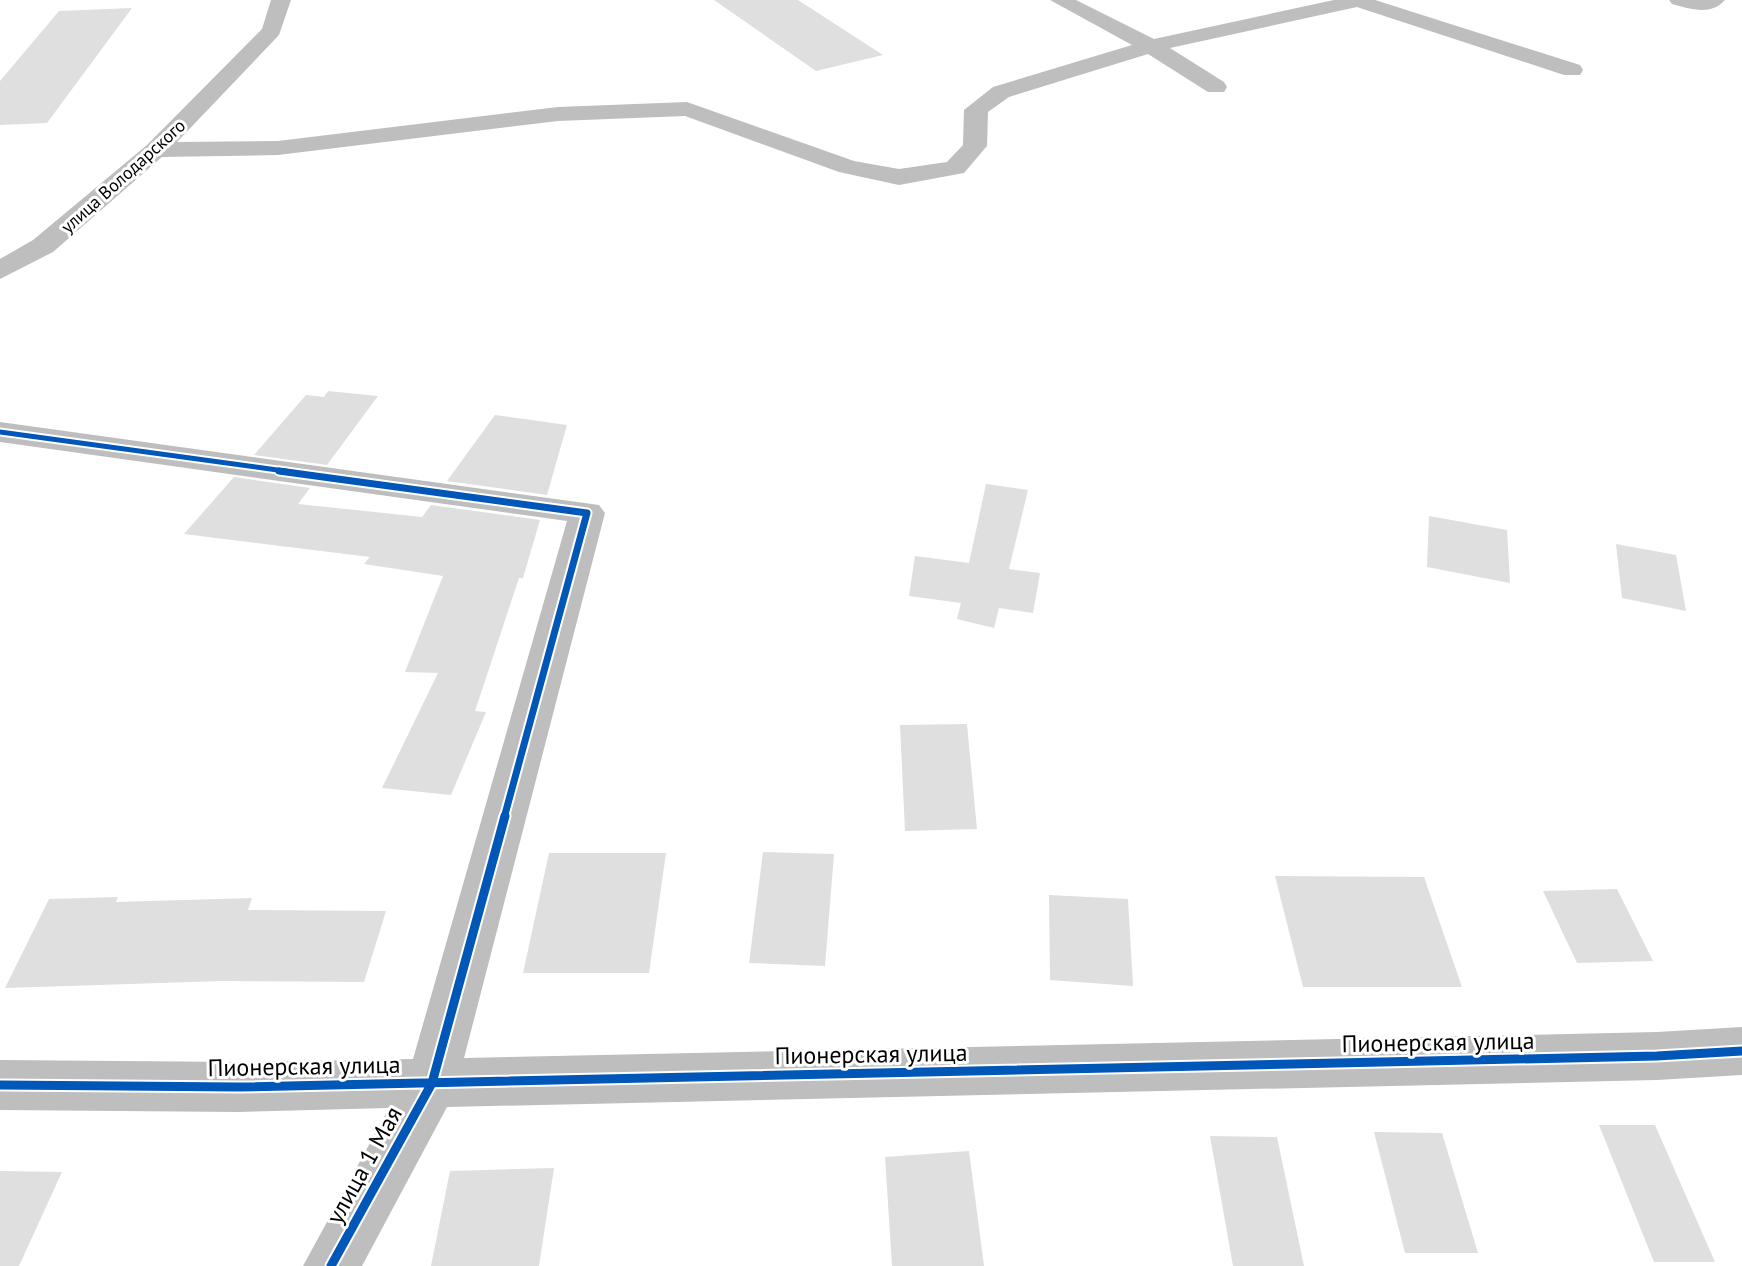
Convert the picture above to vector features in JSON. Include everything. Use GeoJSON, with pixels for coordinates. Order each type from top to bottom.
{"type":"FeatureCollection","features":[{"type":"Feature","properties":{"kind":"street","name":"улица Володарского"},"geometry":{"type":"LineString","coordinates":[[0,271],[43,246],[156,150],[272,31],[281,0]]}},
{"type":"Feature","properties":{"kind":"street"},"geometry":{"type":"LineString","coordinates":[[1060,0],[1152,46],[1216,87]]}},
{"type":"Feature","properties":{"kind":"street"},"geometry":{"type":"LineString","coordinates":[[156,150],[278,148],[558,114],[687,109],[848,167],[899,177],[955,168],[975,146],[976,110],[1001,92],[1152,46],[1356,0],[1572,69]]}},
{"type":"Feature","properties":{"kind":"street"},"geometry":{"type":"LineString","coordinates":[[1679,0],[1699,5],[1715,0]]}},
{"type":"Feature","properties":{"kind":"street","name":"улица 1 Мая"},"geometry":{"type":"LineString","coordinates":[[0,432],[587,513],[432,1083],[331,1266]]}},
{"type":"Feature","properties":{"kind":"street","name":"Пионерская улица"},"geometry":{"type":"LineString","coordinates":[[0,1085],[239,1087],[1657,1056],[1742,1051]]}},
{"type":"Feature","properties":{"kind":"building"},"geometry":{"type":"Polygon","coordinates":[[[714,0],[798,0],[883,55],[816,71],[714,0]]]}},
{"type":"Feature","properties":{"kind":"building"},"geometry":{"type":"Polygon","coordinates":[[[132,8],[47,123],[0,125],[0,81],[59,11],[132,8]]]}},
{"type":"Feature","properties":{"kind":"building"},"geometry":{"type":"Polygon","coordinates":[[[328,391],[378,396],[327,465],[254,455],[306,395],[324,397],[328,391]]]}},
{"type":"Feature","properties":{"kind":"building"},"geometry":{"type":"Polygon","coordinates":[[[495,415],[567,425],[547,495],[447,481],[495,415]]]}},
{"type":"Feature","properties":{"kind":"building"},"geometry":{"type":"Polygon","coordinates":[[[234,477],[310,488],[298,504],[422,517],[431,505],[540,520],[523,578],[519,578],[475,711],[486,712],[451,795],[382,788],[438,673],[405,672],[443,576],[364,564],[370,557],[184,534],[234,477]]]}},
{"type":"Feature","properties":{"kind":"building"},"geometry":{"type":"Polygon","coordinates":[[[986,484],[1028,490],[1009,569],[1040,573],[1033,613],[999,608],[994,628],[957,619],[961,603],[909,596],[915,556],[969,563],[986,484]]]}},
{"type":"Feature","properties":{"kind":"building"},"geometry":{"type":"Polygon","coordinates":[[[1429,516],[1507,530],[1510,583],[1427,567],[1429,516]]]}},
{"type":"Feature","properties":{"kind":"building"},"geometry":{"type":"Polygon","coordinates":[[[1616,544],[1676,555],[1686,611],[1622,598],[1616,544]]]}},
{"type":"Feature","properties":{"kind":"building"},"geometry":{"type":"Polygon","coordinates":[[[967,724],[977,829],[905,831],[900,725],[967,724]]]}},
{"type":"Feature","properties":{"kind":"building"},"geometry":{"type":"Polygon","coordinates":[[[763,852],[834,854],[825,966],[749,963],[763,852]]]}},
{"type":"Feature","properties":{"kind":"building"},"geometry":{"type":"Polygon","coordinates":[[[549,853],[666,853],[649,973],[523,973],[549,853]]]}},
{"type":"Feature","properties":{"kind":"building"},"geometry":{"type":"Polygon","coordinates":[[[1275,876],[1424,877],[1462,987],[1303,987],[1275,876]]]}},
{"type":"Feature","properties":{"kind":"building"},"geometry":{"type":"Polygon","coordinates":[[[1617,889],[1653,961],[1577,963],[1543,891],[1617,889]]]}},
{"type":"Feature","properties":{"kind":"building"},"geometry":{"type":"Polygon","coordinates":[[[1049,895],[1128,899],[1133,986],[1050,980],[1049,895]]]}},
{"type":"Feature","properties":{"kind":"building"},"geometry":{"type":"Polygon","coordinates":[[[118,897],[116,902],[252,898],[248,910],[386,911],[364,982],[222,981],[5,988],[49,899],[118,897]]]}},
{"type":"Feature","properties":{"kind":"building"},"geometry":{"type":"Polygon","coordinates":[[[1599,1125],[1655,1125],[1715,1262],[1654,1262],[1599,1125]]]}},
{"type":"Feature","properties":{"kind":"building"},"geometry":{"type":"Polygon","coordinates":[[[1374,1132],[1442,1133],[1478,1253],[1405,1253],[1374,1132]]]}},
{"type":"Feature","properties":{"kind":"building"},"geometry":{"type":"Polygon","coordinates":[[[1210,1136],[1277,1137],[1304,1266],[1233,1266],[1210,1136]]]}},
{"type":"Feature","properties":{"kind":"building"},"geometry":{"type":"Polygon","coordinates":[[[969,1151],[984,1266],[892,1266],[885,1157],[969,1151]]]}},
{"type":"Feature","properties":{"kind":"building"},"geometry":{"type":"Polygon","coordinates":[[[554,1168],[539,1266],[431,1266],[450,1171],[554,1168]]]}},
{"type":"Feature","properties":{"kind":"building"},"geometry":{"type":"Polygon","coordinates":[[[0,1171],[62,1172],[19,1266],[0,1266],[0,1171]]]}},
{"type":"Feature","properties":{"kind":"cycle path"},"geometry":{"type":"LineString","coordinates":[[0,432],[587,513],[432,1083],[331,1266]]}},
{"type":"Feature","properties":{"kind":"cycle path"},"geometry":{"type":"LineString","coordinates":[[0,1085],[239,1087],[1657,1056],[1742,1051]]}}]}
